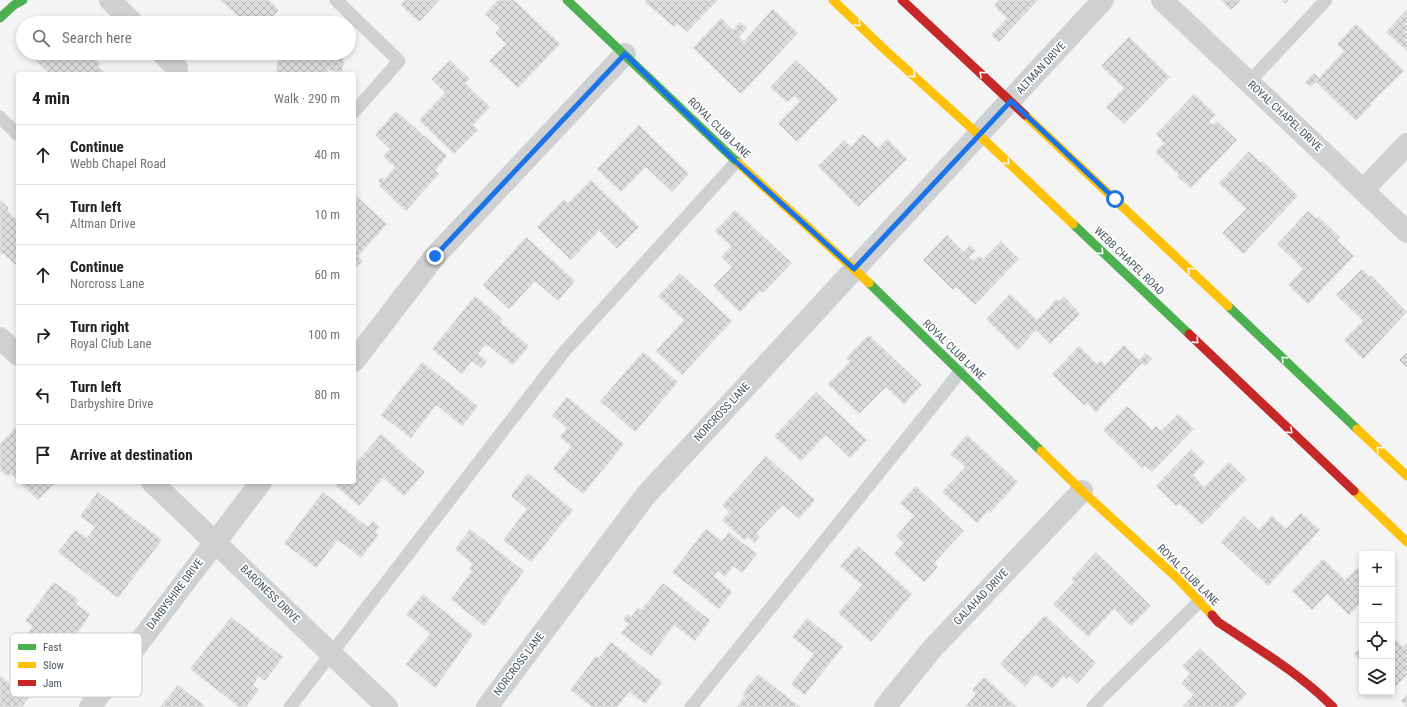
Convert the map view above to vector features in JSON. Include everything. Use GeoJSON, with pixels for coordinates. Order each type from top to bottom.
{"type":"FeatureCollection","features":[{"type":"Feature","properties":{"kind":"main road"},"geometry":{"type":"LineString","coordinates":[[0,18],[14,5],[23,0]]}},
{"type":"Feature","properties":{"kind":"main road","name":"ROYAL CLUB LANE"},"geometry":{"type":"LineString","coordinates":[[567,0],[736,162],[854,269],[1082,491],[1177,578],[1218,622],[1275,660],[1324,704]]}},
{"type":"Feature","properties":{"kind":"main road","name":"WEBB CHAPEL ROAD"},"geometry":{"type":"LineString","coordinates":[[833,0],[884,49],[979,135],[1407,542]]}},
{"type":"Feature","properties":{"kind":"main road"},"geometry":{"type":"LineString","coordinates":[[902,0],[1011,101],[1407,476]]}},
{"type":"Feature","properties":{"kind":"street"},"geometry":{"type":"LineString","coordinates":[[110,0],[126,16]]}},
{"type":"Feature","properties":{"kind":"street","name":"ALTMAN DRIVE"},"geometry":{"type":"LineString","coordinates":[[979,135],[1103,0]]}},
{"type":"Feature","properties":{"kind":"street","name":"ROYAL CHAPEL DRIVE"},"geometry":{"type":"LineString","coordinates":[[1162,0],[1407,232]]}},
{"type":"Feature","properties":{"kind":"street"},"geometry":{"type":"LineString","coordinates":[[356,358],[435,256],[625,54]]}},
{"type":"Feature","properties":{"kind":"street","name":"NORCROSS LANE"},"geometry":{"type":"LineString","coordinates":[[487,707],[646,495],[979,135]]}},
{"type":"Feature","properties":{"kind":"street"},"geometry":{"type":"LineString","coordinates":[[1364,190],[1407,144]]}},
{"type":"Feature","properties":{"kind":"street"},"geometry":{"type":"LineString","coordinates":[[0,338],[16,353]]}},
{"type":"Feature","properties":{"kind":"street","name":"BARONESS DRIVE"},"geometry":{"type":"LineString","coordinates":[[154,484],[387,707]]}},
{"type":"Feature","properties":{"kind":"street","name":"DARBYSHIRE DRIVE"},"geometry":{"type":"LineString","coordinates":[[142,638],[259,484]]}},
{"type":"Feature","properties":{"kind":"street","name":"GALAHAD DRIVE"},"geometry":{"type":"LineString","coordinates":[[885,707],[932,649],[1082,491]]}},
{"type":"Feature","properties":{"kind":"street","name":"DARBYSHIRE DRIVE"},"geometry":{"type":"LineString","coordinates":[[90,707],[98,697]]}},
{"type":"Feature","properties":{"kind":"lane"},"geometry":{"type":"LineString","coordinates":[[336,0],[353,16]]}},
{"type":"Feature","properties":{"kind":"lane"},"geometry":{"type":"LineString","coordinates":[[1249,82],[1326,0]]}},
{"type":"Feature","properties":{"kind":"lane"},"geometry":{"type":"LineString","coordinates":[[356,19],[399,61],[356,110]]}},
{"type":"Feature","properties":{"kind":"lane"},"geometry":{"type":"LineString","coordinates":[[0,117],[16,133]]}},
{"type":"Feature","properties":{"kind":"lane"},"geometry":{"type":"LineString","coordinates":[[290,707],[563,353],[736,162]]}},
{"type":"Feature","properties":{"kind":"lane"},"geometry":{"type":"LineString","coordinates":[[691,707],[960,372]]}},
{"type":"Feature","properties":{"kind":"lane"},"geometry":{"type":"LineString","coordinates":[[1093,707],[1199,602]]}},
{"type":"Feature","properties":{"kind":"building"},"geometry":{"type":"Polygon","coordinates":[[[220,0],[269,0],[279,10],[273,16],[239,16],[220,0]]]}},
{"type":"Feature","properties":{"kind":"building"},"geometry":{"type":"Polygon","coordinates":[[[405,0],[440,0],[419,22],[401,5],[405,0]]]}},
{"type":"Feature","properties":{"kind":"building"},"geometry":{"type":"Polygon","coordinates":[[[498,0],[514,0],[560,44],[518,88],[489,61],[506,44],[495,33],[500,28],[485,14],[498,0]]]}},
{"type":"Feature","properties":{"kind":"building"},"geometry":{"type":"Polygon","coordinates":[[[647,0],[718,0],[687,32],[678,24],[674,27],[645,2],[647,0]]]}},
{"type":"Feature","properties":{"kind":"building"},"geometry":{"type":"Polygon","coordinates":[[[999,0],[1038,0],[999,42],[991,35],[1007,18],[994,6],[999,0]]]}},
{"type":"Feature","properties":{"kind":"building"},"geometry":{"type":"Polygon","coordinates":[[[1221,0],[1241,0],[1231,10],[1221,0]]]}},
{"type":"Feature","properties":{"kind":"building"},"geometry":{"type":"Polygon","coordinates":[[[1281,0],[1289,0],[1285,4],[1281,0]]]}},
{"type":"Feature","properties":{"kind":"building"},"geometry":{"type":"Polygon","coordinates":[[[773,9],[798,33],[741,94],[693,48],[721,18],[733,30],[740,22],[747,28],[739,37],[744,41],[773,9]]]}},
{"type":"Feature","properties":{"kind":"building"},"geometry":{"type":"Polygon","coordinates":[[[1407,9],[1407,51],[1386,32],[1407,9]]]}},
{"type":"Feature","properties":{"kind":"building"},"geometry":{"type":"Polygon","coordinates":[[[1356,24],[1404,71],[1371,103],[1372,104],[1356,121],[1316,82],[1311,87],[1305,82],[1314,73],[1319,78],[1344,51],[1337,44],[1356,24]]]}},
{"type":"Feature","properties":{"kind":"building"},"geometry":{"type":"Polygon","coordinates":[[[1129,37],[1170,77],[1124,124],[1106,107],[1124,88],[1101,66],[1129,37]]]}},
{"type":"Feature","properties":{"kind":"building"},"geometry":{"type":"Polygon","coordinates":[[[35,60],[96,60],[100,64],[98,66],[104,72],[48,72],[35,60]]]}},
{"type":"Feature","properties":{"kind":"building"},"geometry":{"type":"Polygon","coordinates":[[[278,60],[344,60],[342,72],[328,70],[328,72],[276,72],[278,60]]]}},
{"type":"Feature","properties":{"kind":"building"},"geometry":{"type":"Polygon","coordinates":[[[450,60],[470,79],[465,83],[490,107],[473,125],[478,130],[454,154],[419,120],[445,93],[431,79],[450,60]]]}},
{"type":"Feature","properties":{"kind":"building"},"geometry":{"type":"Polygon","coordinates":[[[796,60],[838,99],[797,142],[778,123],[800,101],[794,96],[787,102],[770,87],[796,60]]]}},
{"type":"Feature","properties":{"kind":"building"},"geometry":{"type":"Polygon","coordinates":[[[1194,94],[1216,115],[1209,121],[1213,125],[1217,121],[1237,140],[1191,188],[1177,177],[1179,175],[1155,152],[1164,143],[1156,134],[1194,94]]]}},
{"type":"Feature","properties":{"kind":"building"},"geometry":{"type":"Polygon","coordinates":[[[396,111],[447,156],[435,170],[439,174],[406,211],[379,186],[381,184],[378,181],[382,177],[384,180],[395,167],[383,156],[390,149],[375,135],[396,111]]]}},
{"type":"Feature","properties":{"kind":"building"},"geometry":{"type":"Polygon","coordinates":[[[639,125],[689,174],[672,192],[646,167],[621,192],[597,169],[639,125]]]}},
{"type":"Feature","properties":{"kind":"building"},"geometry":{"type":"Polygon","coordinates":[[[863,134],[878,148],[887,139],[907,159],[858,207],[818,166],[844,140],[851,147],[863,134]]]}},
{"type":"Feature","properties":{"kind":"building"},"geometry":{"type":"Polygon","coordinates":[[[1249,151],[1261,163],[1263,161],[1298,196],[1243,254],[1222,233],[1246,209],[1219,183],[1249,151]]]}},
{"type":"Feature","properties":{"kind":"building"},"geometry":{"type":"Polygon","coordinates":[[[591,180],[639,227],[617,249],[599,231],[571,260],[537,227],[564,199],[568,203],[591,180]]]}},
{"type":"Feature","properties":{"kind":"building"},"geometry":{"type":"Polygon","coordinates":[[[356,196],[387,224],[358,256],[363,261],[356,268],[356,196]]]}},
{"type":"Feature","properties":{"kind":"building"},"geometry":{"type":"Polygon","coordinates":[[[0,200],[9,208],[7,210],[16,219],[16,265],[3,253],[0,255],[0,200]]]}},
{"type":"Feature","properties":{"kind":"building"},"geometry":{"type":"Polygon","coordinates":[[[735,210],[792,263],[763,293],[760,291],[740,312],[713,286],[732,267],[721,257],[731,246],[715,231],[735,210]]]}},
{"type":"Feature","properties":{"kind":"building"},"geometry":{"type":"Polygon","coordinates":[[[1308,211],[1317,219],[1319,217],[1340,237],[1337,240],[1354,256],[1308,304],[1288,285],[1303,269],[1277,244],[1308,211]]]}},
{"type":"Feature","properties":{"kind":"building"},"geometry":{"type":"Polygon","coordinates":[[[947,235],[964,252],[970,245],[976,251],[969,257],[973,261],[979,256],[983,259],[1001,241],[1019,259],[975,305],[956,287],[953,290],[923,260],[947,235]]]}},
{"type":"Feature","properties":{"kind":"building"},"geometry":{"type":"Polygon","coordinates":[[[526,237],[575,281],[558,301],[535,281],[509,309],[483,285],[526,237]]]}},
{"type":"Feature","properties":{"kind":"building"},"geometry":{"type":"Polygon","coordinates":[[[1362,269],[1370,277],[1371,275],[1407,312],[1363,359],[1344,340],[1363,321],[1336,295],[1362,269]]]}},
{"type":"Feature","properties":{"kind":"building"},"geometry":{"type":"Polygon","coordinates":[[[680,273],[732,321],[682,375],[656,351],[684,320],[658,296],[680,273]]]}},
{"type":"Feature","properties":{"kind":"building"},"geometry":{"type":"Polygon","coordinates":[[[1010,294],[1037,320],[1057,299],[1059,301],[1064,296],[1080,314],[1050,344],[1036,330],[1018,350],[986,319],[1010,294]]]}},
{"type":"Feature","properties":{"kind":"building"},"geometry":{"type":"Polygon","coordinates":[[[475,296],[503,319],[500,322],[529,346],[513,365],[486,344],[478,354],[487,361],[481,368],[472,361],[462,374],[432,349],[475,296]]]}},
{"type":"Feature","properties":{"kind":"building"},"geometry":{"type":"Polygon","coordinates":[[[869,335],[922,385],[904,404],[886,387],[859,414],[828,384],[850,362],[846,358],[869,335]]]}},
{"type":"Feature","properties":{"kind":"building"},"geometry":{"type":"Polygon","coordinates":[[[1124,345],[1139,360],[1145,353],[1152,359],[1145,366],[1142,363],[1096,412],[1087,403],[1085,406],[1052,374],[1079,346],[1097,364],[1101,361],[1105,365],[1124,345]]]}},
{"type":"Feature","properties":{"kind":"building"},"geometry":{"type":"Polygon","coordinates":[[[643,352],[678,382],[635,432],[600,401],[643,352]]]}},
{"type":"Feature","properties":{"kind":"building"},"geometry":{"type":"Polygon","coordinates":[[[1407,352],[1407,368],[1399,360],[1407,352]]]}},
{"type":"Feature","properties":{"kind":"building"},"geometry":{"type":"Polygon","coordinates":[[[422,362],[478,406],[462,426],[436,405],[411,438],[381,415],[422,362]]]}},
{"type":"Feature","properties":{"kind":"building"},"geometry":{"type":"Polygon","coordinates":[[[816,392],[867,440],[850,458],[826,435],[801,461],[774,436],[816,392]]]}},
{"type":"Feature","properties":{"kind":"building"},"geometry":{"type":"Polygon","coordinates":[[[567,397],[624,444],[583,494],[553,469],[571,446],[560,437],[567,428],[552,416],[567,397]]]}},
{"type":"Feature","properties":{"kind":"building"},"geometry":{"type":"Polygon","coordinates":[[[1127,406],[1152,430],[1156,426],[1161,431],[1178,414],[1194,429],[1152,472],[1145,466],[1142,468],[1103,430],[1127,406]]]}},
{"type":"Feature","properties":{"kind":"building"},"geometry":{"type":"Polygon","coordinates":[[[16,427],[16,479],[11,474],[8,477],[0,470],[0,444],[16,427]]]}},
{"type":"Feature","properties":{"kind":"building"},"geometry":{"type":"Polygon","coordinates":[[[381,434],[425,472],[404,496],[383,478],[359,506],[336,486],[338,484],[356,484],[356,463],[381,434]]]}},
{"type":"Feature","properties":{"kind":"building"},"geometry":{"type":"Polygon","coordinates":[[[967,435],[1018,482],[990,513],[988,511],[977,523],[942,492],[965,467],[950,454],[967,435]]]}},
{"type":"Feature","properties":{"kind":"building"},"geometry":{"type":"Polygon","coordinates":[[[1191,449],[1205,462],[1193,475],[1204,487],[1229,462],[1247,479],[1202,525],[1179,503],[1176,506],[1156,486],[1191,449]]]}},
{"type":"Feature","properties":{"kind":"building"},"geometry":{"type":"Polygon","coordinates":[[[766,456],[815,500],[799,519],[783,505],[756,533],[760,536],[754,543],[748,537],[745,541],[722,520],[729,512],[722,505],[766,456]]]}},
{"type":"Feature","properties":{"kind":"building"},"geometry":{"type":"Polygon","coordinates":[[[528,473],[573,510],[531,562],[503,540],[527,509],[511,496],[528,473]]]}},
{"type":"Feature","properties":{"kind":"building"},"geometry":{"type":"Polygon","coordinates":[[[21,484],[54,484],[38,500],[21,484]]]}},
{"type":"Feature","properties":{"kind":"building"},"geometry":{"type":"Polygon","coordinates":[[[916,486],[964,531],[934,563],[938,567],[924,582],[894,554],[904,543],[896,536],[914,516],[900,503],[916,486]]]}},
{"type":"Feature","properties":{"kind":"building"},"geometry":{"type":"Polygon","coordinates":[[[98,492],[162,540],[118,598],[58,552],[75,530],[87,538],[95,527],[80,516],[98,492]]]}},
{"type":"Feature","properties":{"kind":"building"},"geometry":{"type":"Polygon","coordinates":[[[323,492],[368,527],[373,521],[379,526],[375,531],[378,535],[361,558],[338,540],[316,568],[284,543],[323,492]]]}},
{"type":"Feature","properties":{"kind":"building"},"geometry":{"type":"Polygon","coordinates":[[[1301,513],[1320,530],[1268,586],[1221,542],[1244,516],[1259,530],[1272,516],[1286,529],[1301,513]]]}},
{"type":"Feature","properties":{"kind":"building"},"geometry":{"type":"Polygon","coordinates":[[[470,529],[524,571],[484,626],[451,599],[472,571],[469,569],[473,564],[455,549],[470,529]]]}},
{"type":"Feature","properties":{"kind":"building"},"geometry":{"type":"Polygon","coordinates":[[[706,529],[722,541],[729,532],[757,554],[742,573],[733,566],[725,577],[718,571],[714,576],[732,592],[719,609],[672,572],[706,529]]]}},
{"type":"Feature","properties":{"kind":"building"},"geometry":{"type":"Polygon","coordinates":[[[858,546],[912,594],[871,642],[838,613],[862,585],[840,566],[858,546]]]}},
{"type":"Feature","properties":{"kind":"building"},"geometry":{"type":"Polygon","coordinates":[[[1096,552],[1151,606],[1131,626],[1114,609],[1088,637],[1053,604],[1074,582],[1071,579],[1096,552]]]}},
{"type":"Feature","properties":{"kind":"building"},"geometry":{"type":"Polygon","coordinates":[[[1323,559],[1345,580],[1357,568],[1359,570],[1359,604],[1349,615],[1327,594],[1312,610],[1292,591],[1323,559]]]}},
{"type":"Feature","properties":{"kind":"building"},"geometry":{"type":"Polygon","coordinates":[[[54,582],[79,600],[76,604],[90,614],[77,633],[28,633],[33,626],[25,621],[54,582]]]}},
{"type":"Feature","properties":{"kind":"building"},"geometry":{"type":"Polygon","coordinates":[[[663,583],[710,620],[695,641],[674,625],[651,656],[621,633],[629,624],[623,620],[627,614],[631,617],[638,608],[641,610],[663,583]]]}},
{"type":"Feature","properties":{"kind":"building"},"geometry":{"type":"Polygon","coordinates":[[[423,594],[473,635],[435,688],[406,664],[430,634],[406,614],[423,594]]]}},
{"type":"Feature","properties":{"kind":"building"},"geometry":{"type":"Polygon","coordinates":[[[1045,615],[1096,663],[1077,684],[1069,676],[1066,679],[1063,676],[1052,689],[1036,674],[1025,687],[1000,664],[1045,615]]]}},
{"type":"Feature","properties":{"kind":"building"},"geometry":{"type":"Polygon","coordinates":[[[231,617],[283,657],[265,681],[259,676],[253,685],[259,690],[246,707],[239,707],[190,669],[231,617]]]}},
{"type":"Feature","properties":{"kind":"building"},"geometry":{"type":"Polygon","coordinates":[[[807,618],[843,646],[805,695],[791,684],[814,654],[792,637],[807,618]]]}},
{"type":"Feature","properties":{"kind":"building"},"geometry":{"type":"Polygon","coordinates":[[[1395,638],[1403,647],[1407,643],[1407,675],[1395,687],[1395,638]]]}},
{"type":"Feature","properties":{"kind":"building"},"geometry":{"type":"Polygon","coordinates":[[[611,642],[662,682],[645,704],[629,692],[617,707],[592,707],[570,690],[596,656],[599,658],[611,642]]]}},
{"type":"Feature","properties":{"kind":"building"},"geometry":{"type":"Polygon","coordinates":[[[1200,648],[1247,694],[1234,707],[1182,707],[1193,695],[1181,683],[1190,674],[1182,666],[1200,648]]]}},
{"type":"Feature","properties":{"kind":"building"},"geometry":{"type":"Polygon","coordinates":[[[1359,649],[1359,660],[1354,654],[1359,649]]]}},
{"type":"Feature","properties":{"kind":"building"},"geometry":{"type":"Polygon","coordinates":[[[758,674],[800,707],[737,707],[745,696],[742,694],[758,674]]]}},
{"type":"Feature","properties":{"kind":"building"},"geometry":{"type":"Polygon","coordinates":[[[0,676],[10,684],[10,697],[29,698],[22,707],[0,707],[0,676]]]}},
{"type":"Feature","properties":{"kind":"building"},"geometry":{"type":"Polygon","coordinates":[[[984,677],[1017,707],[965,707],[976,694],[972,690],[984,677]]]}},
{"type":"Feature","properties":{"kind":"building"},"geometry":{"type":"Polygon","coordinates":[[[178,685],[205,706],[160,707],[178,685]]]}},
{"type":"Feature","properties":{"kind":"building"},"geometry":{"type":"Polygon","coordinates":[[[1407,694],[1407,707],[1401,701],[1407,694]]]}},
{"type":"Feature","properties":{"kind":"traffic: fast"},"geometry":{"type":"LineString","coordinates":[[0,18],[14,5],[23,0]]}},
{"type":"Feature","properties":{"kind":"traffic: fast"},"geometry":{"type":"LineString","coordinates":[[567,0],[738,163]]}},
{"type":"Feature","properties":{"kind":"traffic: fast"},"geometry":{"type":"LineString","coordinates":[[1073,224],[1189,334]]}},
{"type":"Feature","properties":{"kind":"traffic: fast"},"geometry":{"type":"LineString","coordinates":[[869,283],[1041,451]]}},
{"type":"Feature","properties":{"kind":"traffic: fast"},"geometry":{"type":"LineString","coordinates":[[1228,306],[1357,429]]}},
{"type":"Feature","properties":{"kind":"traffic: slow"},"geometry":{"type":"LineString","coordinates":[[833,0],[1073,224]]}},
{"type":"Feature","properties":{"kind":"traffic: slow"},"geometry":{"type":"LineString","coordinates":[[1025,115],[1228,306]]}},
{"type":"Feature","properties":{"kind":"traffic: slow"},"geometry":{"type":"LineString","coordinates":[[738,163],[869,283]]}},
{"type":"Feature","properties":{"kind":"traffic: slow"},"geometry":{"type":"LineString","coordinates":[[1357,429],[1407,476]]}},
{"type":"Feature","properties":{"kind":"traffic: slow"},"geometry":{"type":"LineString","coordinates":[[1041,451],[1082,491],[1177,578],[1212,615]]}},
{"type":"Feature","properties":{"kind":"traffic: slow"},"geometry":{"type":"LineString","coordinates":[[1354,491],[1407,542]]}},
{"type":"Feature","properties":{"kind":"traffic: jam"},"geometry":{"type":"LineString","coordinates":[[902,0],[1025,115]]}},
{"type":"Feature","properties":{"kind":"traffic: jam"},"geometry":{"type":"LineString","coordinates":[[1189,334],[1354,491]]}},
{"type":"Feature","properties":{"kind":"traffic: jam"},"geometry":{"type":"LineString","coordinates":[[1212,615],[1218,622],[1292,672],[1333,707]]}},
{"type":"Feature","properties":{"kind":"route"},"geometry":{"type":"LineString","coordinates":[[435,256],[625,54],[736,162],[854,269],[1011,101],[1115,199]]}}]}
